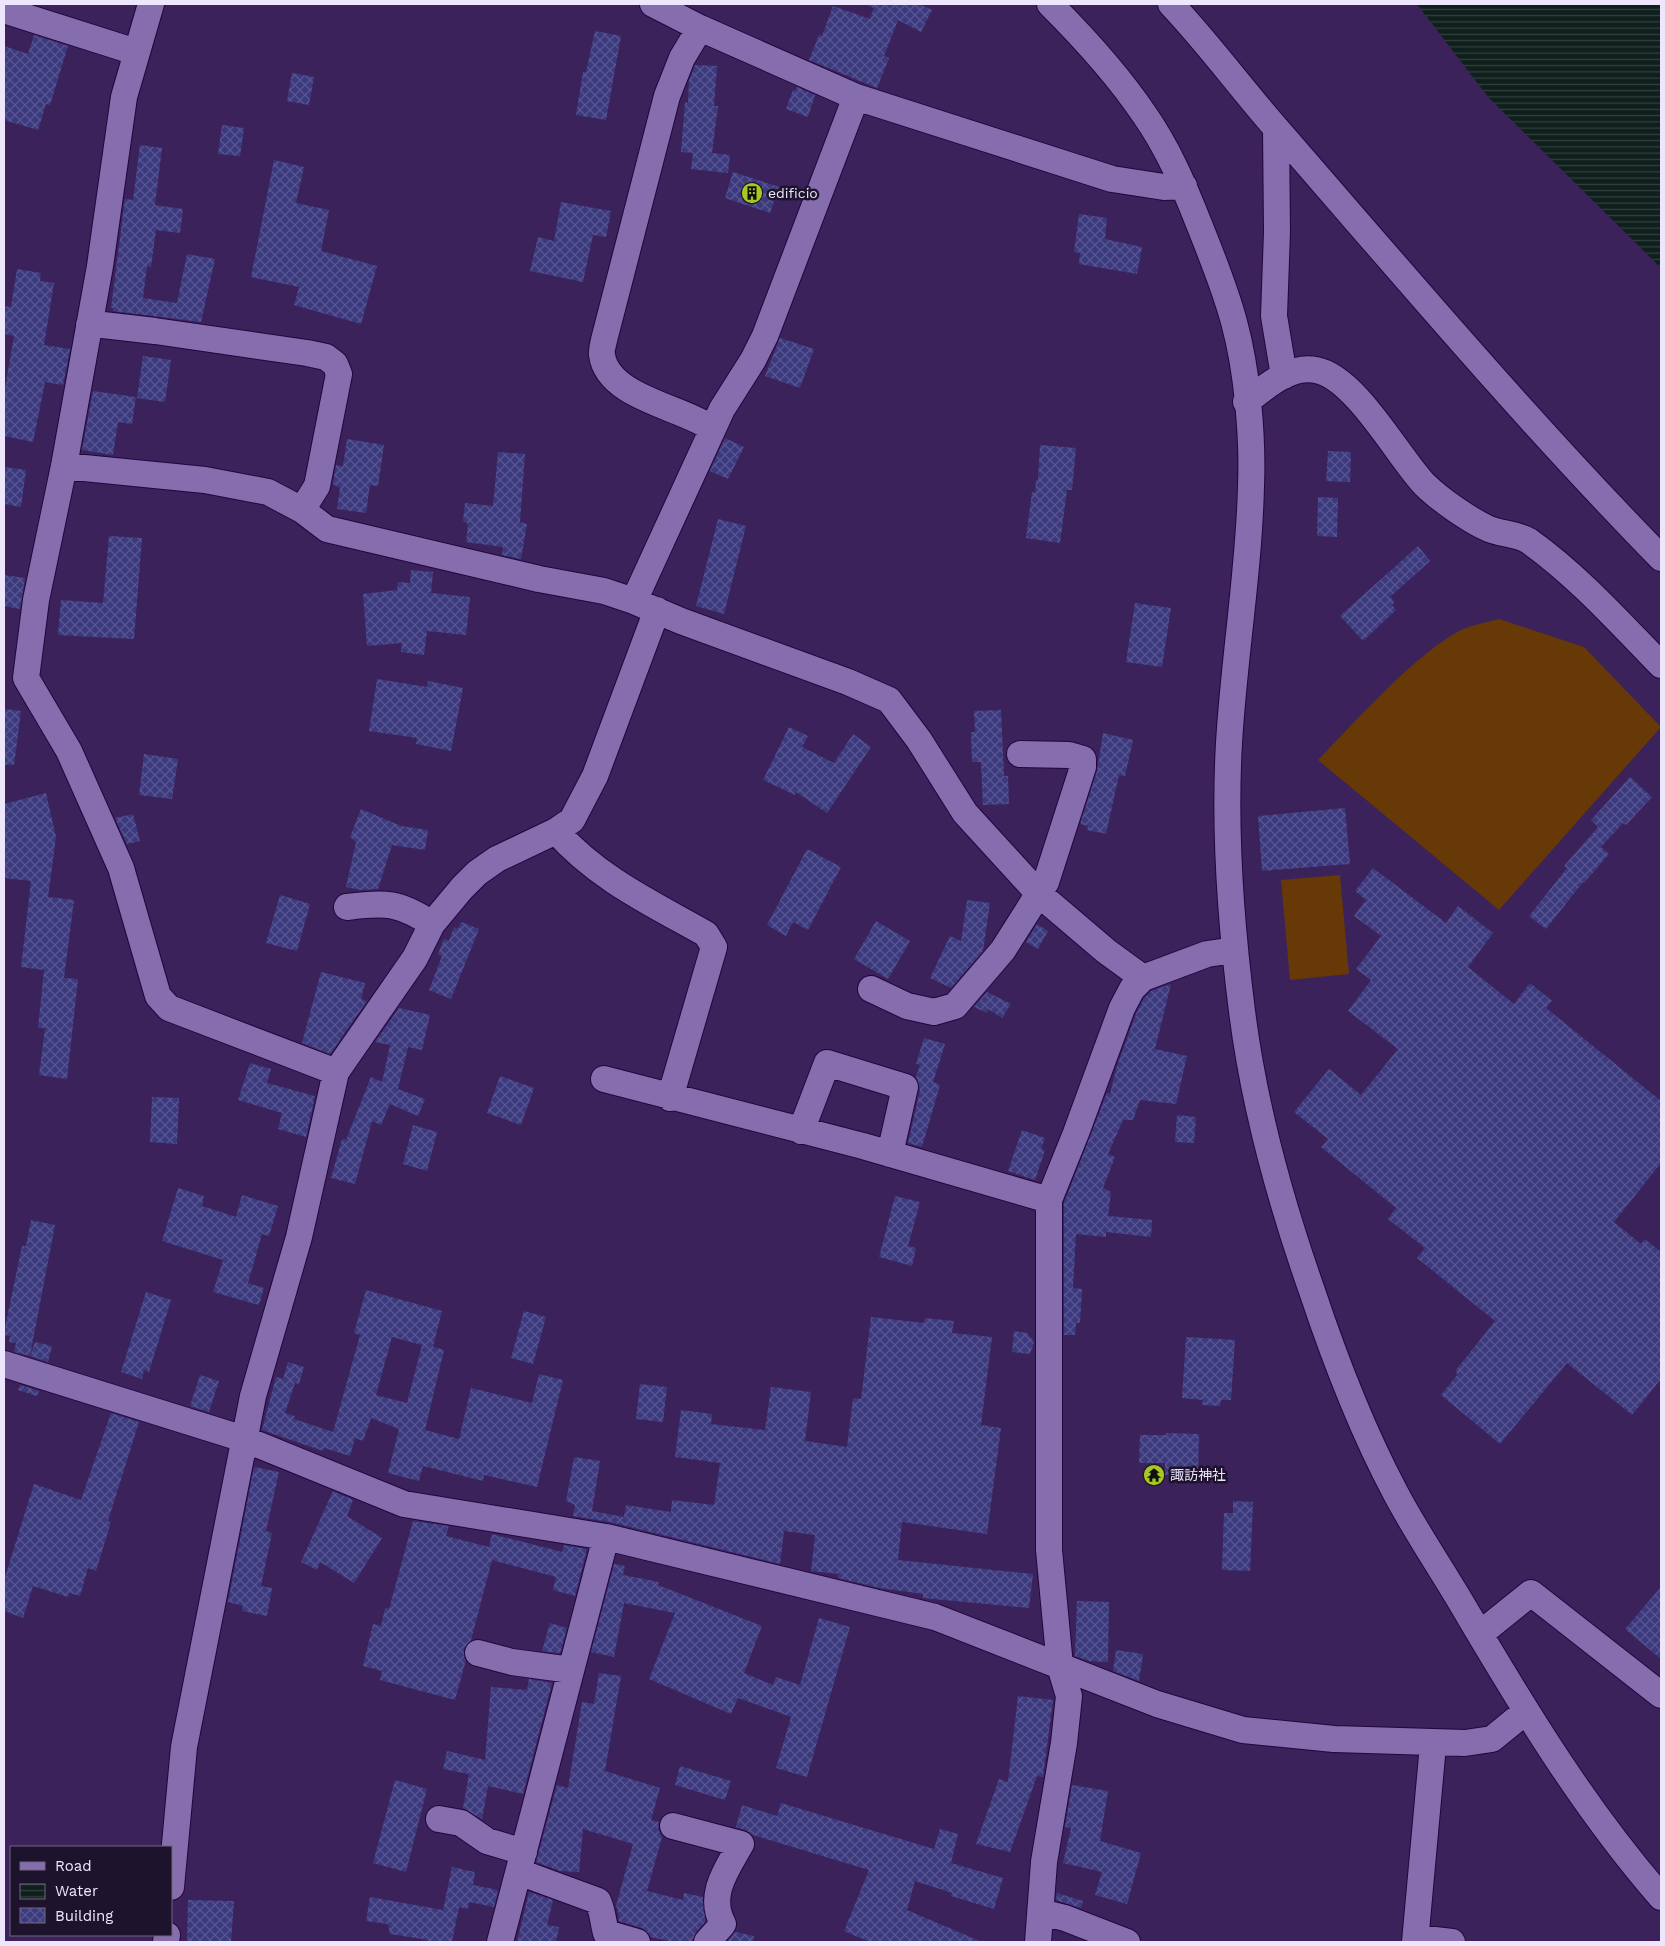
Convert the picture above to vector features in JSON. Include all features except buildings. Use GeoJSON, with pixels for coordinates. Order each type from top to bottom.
{"type":"FeatureCollection","features":[{"type":"Feature","properties":{"kind":"street"},"geometry":{"type":"LineString","coordinates":[[151,4],[124,97],[89,325],[64,466],[36,600],[15,677],[69,751],[121,868],[158,996],[169,1008],[336,1072]]}},
{"type":"Feature","properties":{"kind":"street"},"geometry":{"type":"LineString","coordinates":[[654,4],[700,28],[856,97],[1112,179],[1164,187],[1184,186]]}},
{"type":"Feature","properties":{"kind":"street"},"geometry":{"type":"LineString","coordinates":[[1050,4],[1086,40],[1144,112],[1164,145],[1184,186],[1224,289],[1236,329],[1246,402],[1252,483],[1246,573],[1228,746],[1228,806],[1236,950],[1249,1061],[1268,1152],[1294,1240],[1330,1346],[1364,1429],[1396,1494],[1525,1712],[1592,1812],[1628,1859],[1661,1897]]}},
{"type":"Feature","properties":{"kind":"street"},"geometry":{"type":"LineString","coordinates":[[1171,4],[1202,37],[1276,128],[1589,484],[1661,558]]}},
{"type":"Feature","properties":{"kind":"street"},"geometry":{"type":"LineString","coordinates":[[4,10],[136,52]]}},
{"type":"Feature","properties":{"kind":"street"},"geometry":{"type":"LineString","coordinates":[[700,28],[682,58],[667,96],[604,340],[602,355],[613,379],[630,392],[701,420],[713,429]]}},
{"type":"Feature","properties":{"kind":"street"},"geometry":{"type":"LineString","coordinates":[[172,1876],[184,1747],[244,1438],[253,1396],[299,1237],[336,1072],[415,958],[432,924],[477,872],[497,859],[556,831],[572,820],[595,776],[645,605],[713,429],[722,409],[753,360],[765,336],[856,97]]}},
{"type":"Feature","properties":{"kind":"street"},"geometry":{"type":"LineString","coordinates":[[1276,128],[1277,232],[1274,316],[1284,376]]}},
{"type":"Feature","properties":{"kind":"street"},"geometry":{"type":"LineString","coordinates":[[89,325],[155,331],[307,353],[326,358],[335,364],[339,374],[337,394],[317,486],[302,510]]}},
{"type":"Feature","properties":{"kind":"street"},"geometry":{"type":"LineString","coordinates":[[1246,402],[1271,382],[1294,371],[1316,370],[1338,380],[1364,406],[1425,485],[1465,515],[1489,529],[1526,539],[1564,568],[1661,665]]}},
{"type":"Feature","properties":{"kind":"street"},"geometry":{"type":"LineString","coordinates":[[64,466],[205,480],[268,492],[302,510],[327,529],[539,579],[604,591],[848,682],[889,700],[919,740],[965,813],[1039,894],[1106,951],[1143,978]]}},
{"type":"Feature","properties":{"kind":"street"},"geometry":{"type":"LineString","coordinates":[[871,989],[907,1006],[934,1012],[955,1006],[1003,950],[1039,894],[1046,882],[1083,767],[1083,759],[1069,754],[1020,754]]}},
{"type":"Feature","properties":{"kind":"street"},"geometry":{"type":"LineString","coordinates":[[556,831],[572,849],[597,871],[706,934],[714,947],[670,1098]]}},
{"type":"Feature","properties":{"kind":"street"},"geometry":{"type":"LineString","coordinates":[[347,907],[382,903],[414,913],[432,924]]}},
{"type":"Feature","properties":{"kind":"street"},"geometry":{"type":"LineString","coordinates":[[1038,1942],[1044,1862],[1064,1743],[1069,1696],[1060,1666],[1049,1550],[1049,1200],[1122,1008],[1132,989],[1143,978],[1207,954],[1236,950]]}},
{"type":"Feature","properties":{"kind":"street"},"geometry":{"type":"LineString","coordinates":[[802,1131],[827,1063],[905,1086],[890,1154]]}},
{"type":"Feature","properties":{"kind":"street"},"geometry":{"type":"LineString","coordinates":[[604,1079],[670,1098],[890,1154],[1049,1200]]}},
{"type":"Feature","properties":{"kind":"street"},"geometry":{"type":"LineString","coordinates":[[4,1364],[244,1438],[404,1504],[606,1537],[935,1617],[1157,1704],[1252,1731],[1334,1739],[1465,1743],[1492,1739],[1525,1712]]}},
{"type":"Feature","properties":{"kind":"street"},"geometry":{"type":"LineString","coordinates":[[500,1942],[606,1537]]}},
{"type":"Feature","properties":{"kind":"street"},"geometry":{"type":"LineString","coordinates":[[1480,1634],[1531,1592],[1661,1695]]}},
{"type":"Feature","properties":{"kind":"street"},"geometry":{"type":"LineString","coordinates":[[478,1653],[512,1662],[571,1670]]}},
{"type":"Feature","properties":{"kind":"street"},"geometry":{"type":"LineString","coordinates":[[1432,1756],[1416,1940],[1452,1942]]}},
{"type":"Feature","properties":{"kind":"street"},"geometry":{"type":"LineString","coordinates":[[439,1819],[461,1823],[486,1841],[522,1862],[598,1902],[603,1911],[602,1921],[606,1933],[637,1942]]}},
{"type":"Feature","properties":{"kind":"street"},"geometry":{"type":"LineString","coordinates":[[674,1826],[741,1844],[721,1879],[716,1902],[723,1924],[707,1942]]}},
{"type":"Feature","properties":{"kind":"street"},"geometry":{"type":"LineString","coordinates":[[1041,1912],[1065,1918],[1127,1942]]}},
{"type":"Feature","properties":{"kind":"shaded area"},"geometry":{"type":"Polygon","coordinates":[[[1499,619],[1584,647],[1661,727],[1499,910],[1318,760],[1382,693],[1417,661],[1463,629],[1499,619]]]}},
{"type":"Feature","properties":{"kind":"shaded area"},"geometry":{"type":"Polygon","coordinates":[[[1340,875],[1349,974],[1290,980],[1281,880],[1340,875]]]}},
{"type":"Feature","properties":{"kind":"water"},"geometry":{"type":"Polygon","coordinates":[[[1417,4],[1661,4],[1661,268],[1488,97],[1417,4]]]}},
{"type":"Feature","properties":{"kind":"place","name":"edificio"},"geometry":{"type":"Point","coordinates":[752,193]}},
{"type":"Feature","properties":{"kind":"place","name":"諏訪神社"},"geometry":{"type":"Point","coordinates":[1154,1475]}}]}
